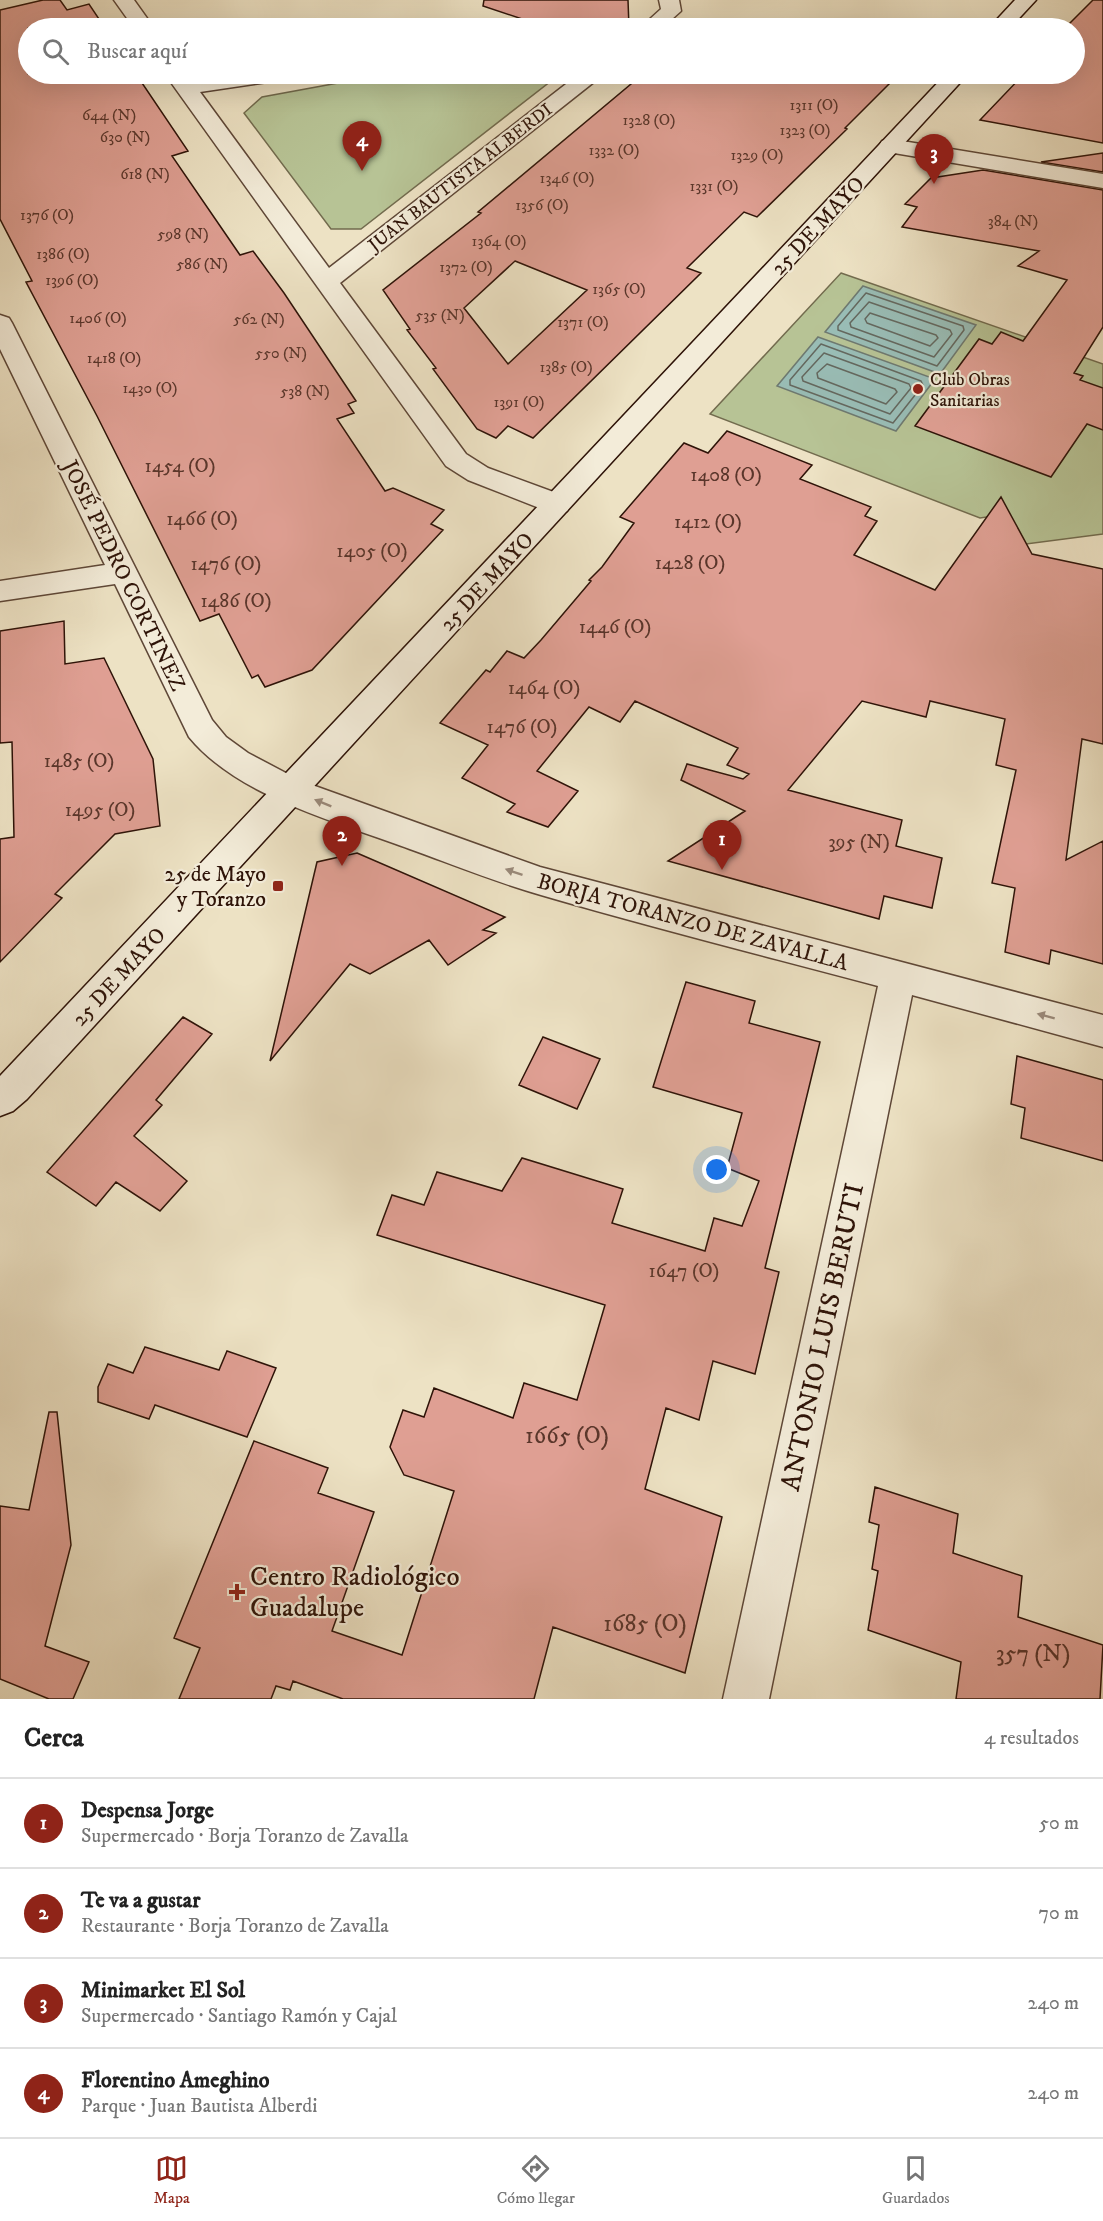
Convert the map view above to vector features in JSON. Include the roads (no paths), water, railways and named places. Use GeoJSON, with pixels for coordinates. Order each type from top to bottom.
{"type":"FeatureCollection","features":[{"type":"Feature","properties":{"kind":"street"},"geometry":{"type":"LineString","coordinates":[[124,0],[137,18]]}},
{"type":"Feature","properties":{"kind":"street"},"geometry":{"type":"LineString","coordinates":[[663,18],[672,11],[669,0]]}},
{"type":"Feature","properties":{"kind":"street"},"geometry":{"type":"LineString","coordinates":[[1009,18],[1026,0]]}},
{"type":"Feature","properties":{"kind":"street"},"geometry":{"type":"LineString","coordinates":[[184,84],[456,460],[478,474],[557,504]]}},
{"type":"Feature","properties":{"kind":"street","name":"JUAN BAUTISTA ALBERDI"},"geometry":{"type":"LineString","coordinates":[[327,281],[579,84]]}},
{"type":"Feature","properties":{"kind":"street","name":"25 DE MAYO"},"geometry":{"type":"LineString","coordinates":[[4,1097],[948,84]]}},
{"type":"Feature","properties":{"kind":"street"},"geometry":{"type":"LineString","coordinates":[[890,146],[1103,181]]}},
{"type":"Feature","properties":{"kind":"street","name":"JOSÉ PEDRO CORTINEZ"},"geometry":{"type":"LineString","coordinates":[[2,333],[200,728],[215,746],[237,762],[291,790]]}},
{"type":"Feature","properties":{"kind":"street"},"geometry":{"type":"LineString","coordinates":[[0,591],[123,573]]}},
{"type":"Feature","properties":{"kind":"street","name":"BORJA TORANZO DE ZAVALLA"},"geometry":{"type":"LineString","coordinates":[[291,790],[356,816],[539,881],[1103,1031]]}},
{"type":"Feature","properties":{"kind":"street","name":"ANTONIO LUIS BERUTI"},"geometry":{"type":"LineString","coordinates":[[746,1699],[898,976]]}},
{"type":"Feature","properties":{"kind":"water"},"geometry":{"type":"Polygon","coordinates":[[[863,286],[976,325],[940,374],[825,332],[863,286]]]}},
{"type":"Feature","properties":{"kind":"water"},"geometry":{"type":"Polygon","coordinates":[[[818,337],[935,379],[896,431],[777,386],[818,337]]]}},
{"type":"Feature","properties":{"kind":"place","name":"Florentino Ameghino"},"geometry":{"type":"Point","coordinates":[362,171]}},
{"type":"Feature","properties":{"kind":"place","name":"Minimarket El Sol"},"geometry":{"type":"Point","coordinates":[934,184]}},
{"type":"Feature","properties":{"kind":"place","name":"Club Obras Sanitarias"},"geometry":{"type":"Point","coordinates":[918,389]}},
{"type":"Feature","properties":{"kind":"place","name":"Te va a gustar"},"geometry":{"type":"Point","coordinates":[342,866]}},
{"type":"Feature","properties":{"kind":"place","name":"Despensa Jorge"},"geometry":{"type":"Point","coordinates":[722,870]}},
{"type":"Feature","properties":{"kind":"place","name":"25 de Mayo y Toranzo"},"geometry":{"type":"Point","coordinates":[278,886]}},
{"type":"Feature","properties":{"kind":"place","name":"Centro Radiológico Guadalupe"},"geometry":{"type":"Point","coordinates":[237,1592]}}]}
